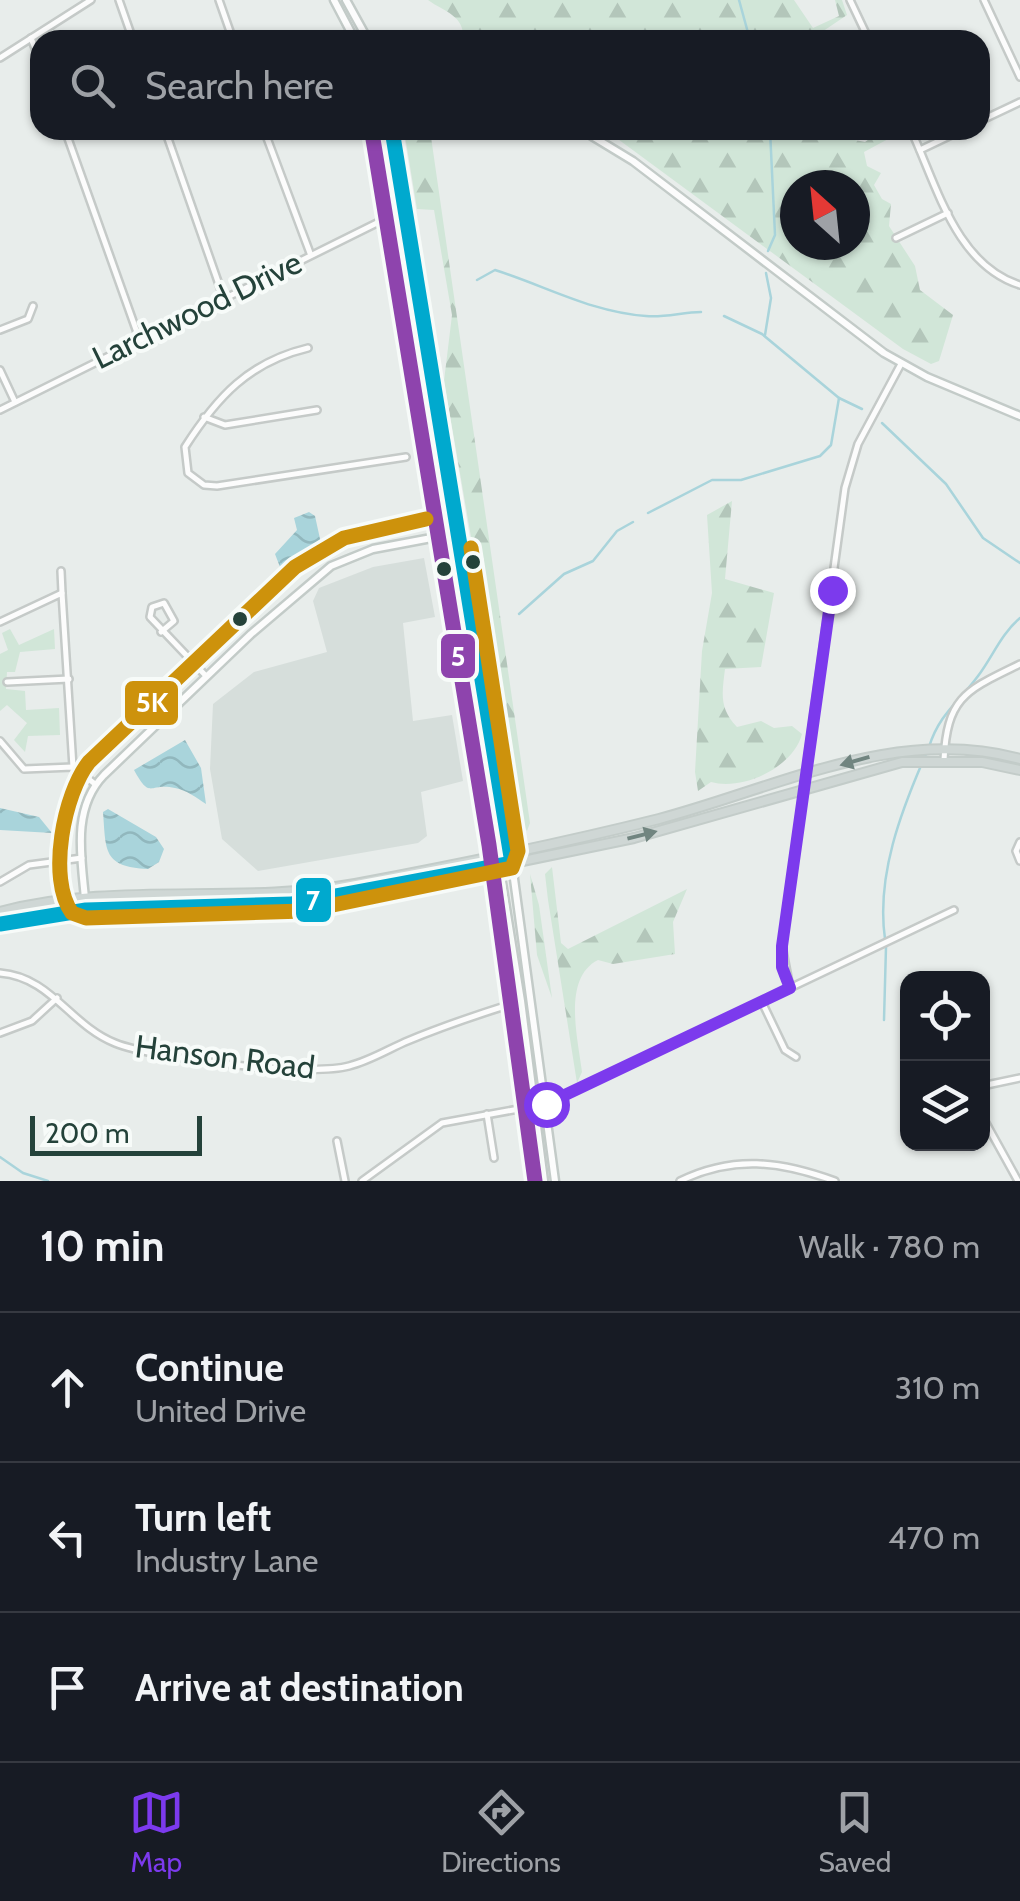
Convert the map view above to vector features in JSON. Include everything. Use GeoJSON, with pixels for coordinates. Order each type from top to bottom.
{"type":"FeatureCollection","features":[{"type":"Feature","properties":{"kind":"main road"},"geometry":{"type":"LineString","coordinates":[[334,0],[350,30]]}},
{"type":"Feature","properties":{"kind":"main road"},"geometry":{"type":"LineString","coordinates":[[346,0],[362,30]]}},
{"type":"Feature","properties":{"kind":"main road"},"geometry":{"type":"LineString","coordinates":[[384,140],[521,1001],[544,1181]]}},
{"type":"Feature","properties":{"kind":"main road"},"geometry":{"type":"LineString","coordinates":[[394,140],[512,864],[555,1181]]}},
{"type":"Feature","properties":{"kind":"main road"},"geometry":{"type":"LineString","coordinates":[[598,140],[633,162],[900,364],[1020,416]]}},
{"type":"Feature","properties":{"kind":"main road"},"geometry":{"type":"LineString","coordinates":[[86,910],[81,824],[96,784],[206,676],[331,566],[373,550],[458,533]]}},
{"type":"Feature","properties":{"kind":"main road"},"geometry":{"type":"LineString","coordinates":[[0,912],[85,898],[302,891],[510,852],[662,818],[886,753],[945,747],[978,749],[1020,759]]}},
{"type":"Feature","properties":{"kind":"main road"},"geometry":{"type":"LineString","coordinates":[[0,924],[86,910],[292,904],[634,838],[888,764],[944,760],[1020,770]]}},
{"type":"Feature","properties":{"kind":"street"},"geometry":{"type":"LineString","coordinates":[[44,30],[91,0]]}},
{"type":"Feature","properties":{"kind":"street"},"geometry":{"type":"LineString","coordinates":[[119,0],[130,30]]}},
{"type":"Feature","properties":{"kind":"street"},"geometry":{"type":"LineString","coordinates":[[219,0],[230,30]]}},
{"type":"Feature","properties":{"kind":"street"},"geometry":{"type":"LineString","coordinates":[[850,0],[864,30]]}},
{"type":"Feature","properties":{"kind":"street"},"geometry":{"type":"LineString","coordinates":[[984,0],[1020,77]]}},
{"type":"Feature","properties":{"kind":"street"},"geometry":{"type":"LineString","coordinates":[[0,58],[30,39]]}},
{"type":"Feature","properties":{"kind":"street"},"geometry":{"type":"LineString","coordinates":[[990,117],[1020,102]]}},
{"type":"Feature","properties":{"kind":"street"},"geometry":{"type":"LineString","coordinates":[[68,140],[140,338]]}},
{"type":"Feature","properties":{"kind":"street"},"geometry":{"type":"LineString","coordinates":[[169,140],[224,296]]}},
{"type":"Feature","properties":{"kind":"street"},"geometry":{"type":"LineString","coordinates":[[268,140],[310,253]]}},
{"type":"Feature","properties":{"kind":"street"},"geometry":{"type":"LineString","coordinates":[[916,140],[975,259],[994,275],[1020,285]]}},
{"type":"Feature","properties":{"kind":"street"},"geometry":{"type":"LineString","coordinates":[[920,150],[941,140]]}},
{"type":"Feature","properties":{"kind":"street"},"geometry":{"type":"LineString","coordinates":[[896,238],[949,212]]}},
{"type":"Feature","properties":{"kind":"street","name":"Larchwood Drive"},"geometry":{"type":"LineString","coordinates":[[0,410],[310,253],[396,214]]}},
{"type":"Feature","properties":{"kind":"street"},"geometry":{"type":"LineString","coordinates":[[0,330],[28,318],[33,306]]}},
{"type":"Feature","properties":{"kind":"street"},"geometry":{"type":"LineString","coordinates":[[308,348],[279,357],[245,376],[204,417],[183,452],[188,473],[204,485],[406,457]]}},
{"type":"Feature","properties":{"kind":"street"},"geometry":{"type":"LineString","coordinates":[[790,988],[782,967],[782,946],[848,477],[865,429],[900,364]]}},
{"type":"Feature","properties":{"kind":"street"},"geometry":{"type":"LineString","coordinates":[[0,370],[15,402]]}},
{"type":"Feature","properties":{"kind":"street"},"geometry":{"type":"LineString","coordinates":[[204,417],[224,424],[318,410]]}},
{"type":"Feature","properties":{"kind":"street"},"geometry":{"type":"LineString","coordinates":[[61,570],[74,767]]}},
{"type":"Feature","properties":{"kind":"street"},"geometry":{"type":"LineString","coordinates":[[0,622],[62,594]]}},
{"type":"Feature","properties":{"kind":"street"},"geometry":{"type":"LineString","coordinates":[[161,632],[174,622],[174,615],[164,603],[152,607],[150,617],[161,632],[206,676]]}},
{"type":"Feature","properties":{"kind":"street"},"geometry":{"type":"LineString","coordinates":[[944,760],[951,712],[963,694],[1020,664]]}},
{"type":"Feature","properties":{"kind":"street"},"geometry":{"type":"LineString","coordinates":[[8,682],[69,679]]}},
{"type":"Feature","properties":{"kind":"street"},"geometry":{"type":"LineString","coordinates":[[0,741],[24,769],[74,767],[96,784]]}},
{"type":"Feature","properties":{"kind":"street"},"geometry":{"type":"LineString","coordinates":[[1020,842],[1016,850],[1020,861]]}},
{"type":"Feature","properties":{"kind":"street"},"geometry":{"type":"LineString","coordinates":[[0,882],[29,865],[82,858]]}},
{"type":"Feature","properties":{"kind":"street"},"geometry":{"type":"LineString","coordinates":[[546,1104],[954,910]]}},
{"type":"Feature","properties":{"kind":"street","name":"Hanson Road"},"geometry":{"type":"LineString","coordinates":[[0,973],[30,979],[57,998],[90,1030],[122,1045],[178,1056],[310,1069],[352,1066],[439,1028],[521,1001]]}},
{"type":"Feature","properties":{"kind":"street"},"geometry":{"type":"LineString","coordinates":[[0,1033],[32,1021],[57,998]]}},
{"type":"Feature","properties":{"kind":"street"},"geometry":{"type":"LineString","coordinates":[[762,1002],[785,1050],[796,1057]]}},
{"type":"Feature","properties":{"kind":"street"},"geometry":{"type":"LineString","coordinates":[[990,1084],[1020,1078]]}},
{"type":"Feature","properties":{"kind":"street"},"geometry":{"type":"LineString","coordinates":[[362,1181],[383,1170],[437,1126],[536,1106]]}},
{"type":"Feature","properties":{"kind":"street"},"geometry":{"type":"LineString","coordinates":[[487,1114],[494,1158]]}},
{"type":"Feature","properties":{"kind":"street"},"geometry":{"type":"LineString","coordinates":[[990,1130],[1018,1181]]}},
{"type":"Feature","properties":{"kind":"street"},"geometry":{"type":"LineString","coordinates":[[338,1141],[344,1181]]}},
{"type":"Feature","properties":{"kind":"street"},"geometry":{"type":"LineString","coordinates":[[1010,1166],[1019,1161]]}},
{"type":"Feature","properties":{"kind":"street"},"geometry":{"type":"LineString","coordinates":[[680,1181],[710,1168],[742,1162],[777,1164],[834,1181]]}},
{"type":"Feature","properties":{"kind":"shaded area"},"geometry":{"type":"Polygon","coordinates":[[[424,558],[435,617],[403,623],[413,721],[452,715],[463,781],[421,792],[427,836],[418,843],[258,871],[222,839],[210,769],[213,704],[254,672],[327,652],[313,601],[319,588],[373,567],[424,558]]]}},
{"type":"Feature","properties":{"kind":"green space"},"geometry":{"type":"Polygon","coordinates":[[[428,0],[794,0],[813,28],[839,16],[835,0],[842,0],[847,15],[825,30],[462,30],[457,19],[428,0]]]}},
{"type":"Feature","properties":{"kind":"green space"},"geometry":{"type":"Polygon","coordinates":[[[406,140],[431,140],[530,823],[527,831],[520,820],[444,381],[452,315],[434,210],[417,209],[406,140]]]}},
{"type":"Feature","properties":{"kind":"green space"},"geometry":{"type":"Polygon","coordinates":[[[619,140],[886,140],[864,152],[867,166],[881,173],[874,185],[882,199],[891,204],[889,226],[915,266],[920,290],[953,315],[939,361],[931,364],[903,349],[782,260],[870,260],[870,170],[780,170],[780,258],[619,140]]]}},
{"type":"Feature","properties":{"kind":"green space"},"geometry":{"type":"Polygon","coordinates":[[[732,501],[725,579],[774,593],[761,667],[725,669],[725,707],[737,727],[761,721],[774,728],[792,726],[802,734],[788,757],[765,774],[737,783],[711,782],[698,791],[695,772],[702,651],[712,593],[707,515],[732,501]]]}},
{"type":"Feature","properties":{"kind":"green space"},"geometry":{"type":"Polygon","coordinates":[[[10,629],[19,645],[54,629],[55,649],[20,652],[15,672],[7,672],[6,689],[25,691],[26,710],[59,708],[60,735],[28,736],[25,752],[14,740],[27,723],[7,705],[0,711],[0,654],[8,650],[2,633],[10,629]]]}},
{"type":"Feature","properties":{"kind":"green space"},"geometry":{"type":"Polygon","coordinates":[[[552,867],[561,943],[568,949],[687,889],[673,922],[675,954],[613,964],[598,960],[580,980],[575,1010],[582,1072],[577,1083],[548,900],[545,874],[552,867]]]}},
{"type":"Feature","properties":{"kind":"green space"},"geometry":{"type":"Polygon","coordinates":[[[530,874],[539,905],[552,998],[537,955],[530,874]]]}},
{"type":"Feature","properties":{"kind":"water"},"geometry":{"type":"Polygon","coordinates":[[[309,512],[315,516],[322,548],[280,567],[275,554],[297,530],[294,518],[309,512]]]}},
{"type":"Feature","properties":{"kind":"water"},"geometry":{"type":"Polygon","coordinates":[[[185,740],[201,768],[206,804],[179,789],[148,788],[134,770],[185,740]]]}},
{"type":"Feature","properties":{"kind":"water"},"geometry":{"type":"Polygon","coordinates":[[[0,808],[39,817],[52,833],[0,830],[0,808]]]}},
{"type":"Feature","properties":{"kind":"water"},"geometry":{"type":"Polygon","coordinates":[[[108,809],[156,837],[164,849],[159,862],[148,869],[115,860],[105,837],[103,812],[108,809]]]}},
{"type":"Feature","properties":{"kind":"waterway"},"geometry":{"type":"LineString","coordinates":[[739,0],[747,30]]}},
{"type":"Feature","properties":{"kind":"waterway"},"geometry":{"type":"LineString","coordinates":[[768,251],[775,235],[770,140]]}},
{"type":"Feature","properties":{"kind":"waterway"},"geometry":{"type":"LineString","coordinates":[[477,280],[495,270],[626,314],[701,312]]}},
{"type":"Feature","properties":{"kind":"waterway"},"geometry":{"type":"LineString","coordinates":[[765,335],[771,298],[766,273]]}},
{"type":"Feature","properties":{"kind":"waterway"},"geometry":{"type":"LineString","coordinates":[[724,316],[762,334],[839,398],[862,409]]}},
{"type":"Feature","properties":{"kind":"waterway"},"geometry":{"type":"LineString","coordinates":[[648,513],[712,480],[741,480],[820,456],[831,445],[839,398]]}},
{"type":"Feature","properties":{"kind":"waterway"},"geometry":{"type":"LineString","coordinates":[[882,423],[946,484],[983,538],[1020,563]]}},
{"type":"Feature","properties":{"kind":"waterway"},"geometry":{"type":"LineString","coordinates":[[519,614],[564,574],[593,561],[617,531],[633,522]]}},
{"type":"Feature","properties":{"kind":"waterway"},"geometry":{"type":"LineString","coordinates":[[929,747],[944,717],[1020,618]]}},
{"type":"Feature","properties":{"kind":"waterway"},"geometry":{"type":"LineString","coordinates":[[885,939],[887,868],[926,754]]}},
{"type":"Feature","properties":{"kind":"waterway"},"geometry":{"type":"LineString","coordinates":[[884,1020],[886,947]]}},
{"type":"Feature","properties":{"kind":"waterway"},"geometry":{"type":"LineString","coordinates":[[0,1157],[23,1173],[48,1181]]}},
{"type":"Feature","properties":{"kind":"transit line","name":"5"},"geometry":{"type":"LineString","coordinates":[[373,140],[489,845],[535,1181]]}},
{"type":"Feature","properties":{"kind":"transit line","name":"7"},"geometry":{"type":"LineString","coordinates":[[0,924],[86,910],[292,904],[512,863],[394,140]]}},
{"type":"Feature","properties":{"kind":"transit line","name":"5K"},"geometry":{"type":"LineString","coordinates":[[426,519],[344,538],[295,567],[89,762],[72,794],[62,836],[61,879],[72,913],[86,918],[304,911],[512,868],[518,851],[471,548]]}},
{"type":"Feature","properties":{"kind":"route"},"geometry":{"type":"LineString","coordinates":[[546,1104],[790,988],[782,967],[782,946],[832,590]]}}]}
